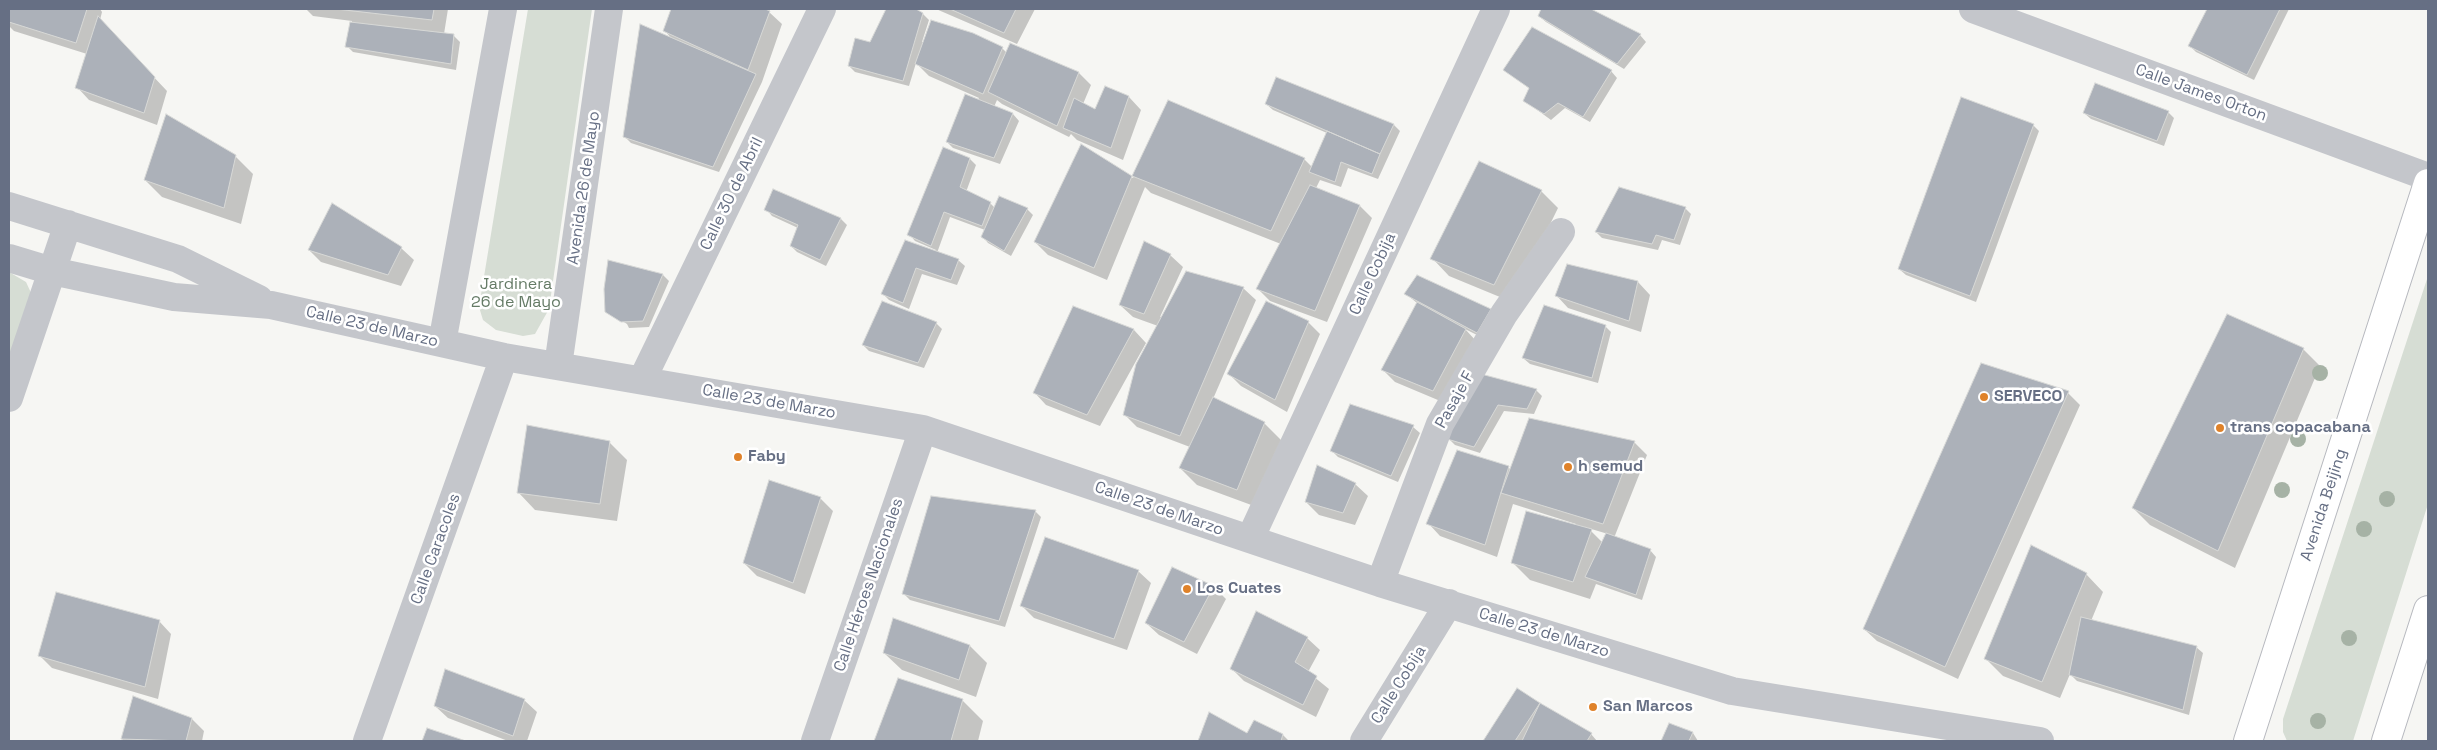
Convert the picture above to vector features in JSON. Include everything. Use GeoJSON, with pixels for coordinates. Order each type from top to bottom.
{"type":"FeatureCollection","features":[{"type":"Feature","properties":{"kind":"main road","name":"Avenida Beijing"},"geometry":{"type":"LineString","coordinates":[[2248,741],[2428,183]]}},
{"type":"Feature","properties":{"kind":"main road"},"geometry":{"type":"LineString","coordinates":[[2386,741],[2428,610]]}},
{"type":"Feature","properties":{"kind":"street"},"geometry":{"type":"LineString","coordinates":[[442,343],[503,9]]}},
{"type":"Feature","properties":{"kind":"street","name":"Avenida 26 de Mayo"},"geometry":{"type":"LineString","coordinates":[[558,366],[609,9]]}},
{"type":"Feature","properties":{"kind":"street","name":"Calle 30 de Abril"},"geometry":{"type":"LineString","coordinates":[[642,380],[822,9]]}},
{"type":"Feature","properties":{"kind":"street","name":"Calle Cobija"},"geometry":{"type":"LineString","coordinates":[[1250,539],[1496,9]]}},
{"type":"Feature","properties":{"kind":"street","name":"Calle James Orton"},"geometry":{"type":"LineString","coordinates":[[1973,9],[2428,177]]}},
{"type":"Feature","properties":{"kind":"street","name":"Calle 23 de Marzo"},"geometry":{"type":"LineString","coordinates":[[9,206],[178,258],[271,305]]}},
{"type":"Feature","properties":{"kind":"street"},"geometry":{"type":"LineString","coordinates":[[9,398],[68,224]]}},
{"type":"Feature","properties":{"kind":"street","name":"Pasaje F"},"geometry":{"type":"LineString","coordinates":[[1380,583],[1440,424],[1504,314],[1561,232]]}},
{"type":"Feature","properties":{"kind":"street","name":"Calle 23 de Marzo"},"geometry":{"type":"LineString","coordinates":[[9,258],[52,271],[174,297],[271,305],[504,357],[923,429],[1380,583],[1732,691],[2040,741]]}},
{"type":"Feature","properties":{"kind":"street","name":"Calle Caracoles"},"geometry":{"type":"LineString","coordinates":[[367,741],[504,357]]}},
{"type":"Feature","properties":{"kind":"street","name":"Calle Héroes Nacionales"},"geometry":{"type":"LineString","coordinates":[[815,741],[923,429]]}},
{"type":"Feature","properties":{"kind":"street","name":"Calle Cobija"},"geometry":{"type":"LineString","coordinates":[[1364,741],[1449,603]]}},
{"type":"Feature","properties":{"kind":"green space","name":"Jardinera 26 de Mayo"},"geometry":{"type":"Polygon","coordinates":[[[528,9],[592,9],[549,309],[535,334],[523,336],[496,330],[483,320],[479,307],[528,9]]]}},
{"type":"Feature","properties":{"kind":"green space"},"geometry":{"type":"Polygon","coordinates":[[[9,272],[26,282],[32,295],[9,364],[9,272]]]}},
{"type":"Feature","properties":{"kind":"green space"},"geometry":{"type":"Polygon","coordinates":[[[2428,276],[2428,504],[2353,741],[2287,741],[2283,732],[2283,719],[2428,276]]]}},
{"type":"Feature","properties":{"kind":"building"},"geometry":{"type":"Polygon","coordinates":[[[9,9],[87,9],[76,43],[9,22],[9,9]]]}},
{"type":"Feature","properties":{"kind":"building"},"geometry":{"type":"Polygon","coordinates":[[[336,9],[434,9],[432,20],[336,9]]]}},
{"type":"Feature","properties":{"kind":"building"},"geometry":{"type":"Polygon","coordinates":[[[671,9],[765,9],[770,11],[748,70],[663,31],[671,9]]]}},
{"type":"Feature","properties":{"kind":"building"},"geometry":{"type":"Polygon","coordinates":[[[886,9],[916,9],[923,13],[903,81],[848,66],[855,38],[870,42],[886,9]]]}},
{"type":"Feature","properties":{"kind":"building"},"geometry":{"type":"Polygon","coordinates":[[[950,9],[1016,9],[1004,33],[950,9]]]}},
{"type":"Feature","properties":{"kind":"building"},"geometry":{"type":"Polygon","coordinates":[[[1541,9],[1591,9],[1641,34],[1617,64],[1538,16],[1541,9]]]}},
{"type":"Feature","properties":{"kind":"building"},"geometry":{"type":"Polygon","coordinates":[[[2207,9],[2280,9],[2247,75],[2188,46],[2207,9]]]}},
{"type":"Feature","properties":{"kind":"building"},"geometry":{"type":"Polygon","coordinates":[[[98,16],[155,77],[144,113],[75,88],[98,16]]]}},
{"type":"Feature","properties":{"kind":"building"},"geometry":{"type":"Polygon","coordinates":[[[931,20],[973,33],[1003,47],[983,94],[915,64],[931,20]]]}},
{"type":"Feature","properties":{"kind":"building"},"geometry":{"type":"Polygon","coordinates":[[[350,22],[454,34],[451,64],[345,47],[350,22]]]}},
{"type":"Feature","properties":{"kind":"building"},"geometry":{"type":"Polygon","coordinates":[[[640,24],[756,74],[713,167],[623,137],[640,24]]]}},
{"type":"Feature","properties":{"kind":"building"},"geometry":{"type":"Polygon","coordinates":[[[1532,27],[1612,70],[1583,117],[1558,103],[1544,114],[1523,101],[1529,88],[1503,70],[1532,27]]]}},
{"type":"Feature","properties":{"kind":"building"},"geometry":{"type":"Polygon","coordinates":[[[1010,43],[1079,72],[1057,126],[988,92],[1010,43]]]}},
{"type":"Feature","properties":{"kind":"building"},"geometry":{"type":"Polygon","coordinates":[[[1276,77],[1394,124],[1380,154],[1265,104],[1276,77]]]}},
{"type":"Feature","properties":{"kind":"building"},"geometry":{"type":"Polygon","coordinates":[[[2095,83],[2169,111],[2157,141],[2083,113],[2095,83]]]}},
{"type":"Feature","properties":{"kind":"building"},"geometry":{"type":"Polygon","coordinates":[[[1105,86],[1129,96],[1111,148],[1063,128],[1074,98],[1095,109],[1105,86]]]}},
{"type":"Feature","properties":{"kind":"building"},"geometry":{"type":"Polygon","coordinates":[[[965,94],[1013,113],[994,158],[946,142],[965,94]]]}},
{"type":"Feature","properties":{"kind":"building"},"geometry":{"type":"Polygon","coordinates":[[[1961,97],[2034,124],[1970,296],[1898,269],[1961,97]]]}},
{"type":"Feature","properties":{"kind":"building"},"geometry":{"type":"Polygon","coordinates":[[[1168,100],[1305,158],[1271,231],[1132,176],[1168,100]]]}},
{"type":"Feature","properties":{"kind":"building"},"geometry":{"type":"Polygon","coordinates":[[[166,114],[236,155],[224,208],[144,180],[166,114]]]}},
{"type":"Feature","properties":{"kind":"building"},"geometry":{"type":"Polygon","coordinates":[[[1327,131],[1380,154],[1372,174],[1341,162],[1335,182],[1309,172],[1327,131]]]}},
{"type":"Feature","properties":{"kind":"building"},"geometry":{"type":"Polygon","coordinates":[[[1081,144],[1132,176],[1094,268],[1034,242],[1081,144]]]}},
{"type":"Feature","properties":{"kind":"building"},"geometry":{"type":"Polygon","coordinates":[[[943,147],[970,158],[960,187],[991,202],[982,226],[944,212],[931,246],[907,235],[943,147]]]}},
{"type":"Feature","properties":{"kind":"building"},"geometry":{"type":"Polygon","coordinates":[[[1479,161],[1542,190],[1494,285],[1430,259],[1479,161]]]}},
{"type":"Feature","properties":{"kind":"building"},"geometry":{"type":"Polygon","coordinates":[[[1310,185],[1360,205],[1315,311],[1256,289],[1310,185]]]}},
{"type":"Feature","properties":{"kind":"building"},"geometry":{"type":"Polygon","coordinates":[[[1619,187],[1686,207],[1674,240],[1656,235],[1652,244],[1595,232],[1619,187]]]}},
{"type":"Feature","properties":{"kind":"building"},"geometry":{"type":"Polygon","coordinates":[[[773,189],[841,218],[820,260],[790,246],[798,225],[764,210],[773,189]]]}},
{"type":"Feature","properties":{"kind":"building"},"geometry":{"type":"Polygon","coordinates":[[[999,196],[1028,208],[1004,251],[981,237],[999,196]]]}},
{"type":"Feature","properties":{"kind":"building"},"geometry":{"type":"Polygon","coordinates":[[[332,203],[402,247],[388,275],[308,250],[332,203]]]}},
{"type":"Feature","properties":{"kind":"building"},"geometry":{"type":"Polygon","coordinates":[[[905,240],[959,259],[951,280],[916,268],[903,303],[881,294],[905,240]]]}},
{"type":"Feature","properties":{"kind":"building"},"geometry":{"type":"Polygon","coordinates":[[[1144,241],[1171,254],[1144,314],[1119,305],[1144,241]]]}},
{"type":"Feature","properties":{"kind":"building"},"geometry":{"type":"Polygon","coordinates":[[[608,260],[663,274],[643,321],[621,322],[605,312],[604,289],[608,260]]]}},
{"type":"Feature","properties":{"kind":"building"},"geometry":{"type":"Polygon","coordinates":[[[1567,264],[1638,281],[1629,321],[1555,296],[1567,264]]]}},
{"type":"Feature","properties":{"kind":"building"},"geometry":{"type":"Polygon","coordinates":[[[1186,271],[1244,287],[1180,436],[1123,415],[1136,364],[1186,271]]]}},
{"type":"Feature","properties":{"kind":"building"},"geometry":{"type":"Polygon","coordinates":[[[1417,275],[1491,309],[1477,333],[1404,294],[1417,275]]]}},
{"type":"Feature","properties":{"kind":"building"},"geometry":{"type":"Polygon","coordinates":[[[882,301],[937,322],[918,363],[862,345],[882,301]]]}},
{"type":"Feature","properties":{"kind":"building"},"geometry":{"type":"Polygon","coordinates":[[[1266,301],[1309,321],[1275,400],[1227,374],[1266,301]]]}},
{"type":"Feature","properties":{"kind":"building"},"geometry":{"type":"Polygon","coordinates":[[[1417,302],[1466,329],[1433,391],[1381,370],[1417,302]]]}},
{"type":"Feature","properties":{"kind":"building"},"geometry":{"type":"Polygon","coordinates":[[[1544,305],[1606,325],[1592,378],[1522,358],[1544,305]]]}},
{"type":"Feature","properties":{"kind":"building"},"geometry":{"type":"Polygon","coordinates":[[[1073,306],[1134,329],[1087,415],[1033,393],[1073,306]]]}},
{"type":"Feature","properties":{"kind":"building","name":"trans copacabana"},"geometry":{"type":"Polygon","coordinates":[[[2227,314],[2304,348],[2218,551],[2132,508],[2227,314]]]}},
{"type":"Feature","properties":{"kind":"building"},"geometry":{"type":"Polygon","coordinates":[[[1981,363],[2069,391],[1945,667],[1863,629],[1981,363]]]}},
{"type":"Feature","properties":{"kind":"building"},"geometry":{"type":"Polygon","coordinates":[[[1481,374],[1537,389],[1527,409],[1498,405],[1474,447],[1447,439],[1481,374]]]}},
{"type":"Feature","properties":{"kind":"building"},"geometry":{"type":"Polygon","coordinates":[[[1213,397],[1265,422],[1237,490],[1179,468],[1213,397]]]}},
{"type":"Feature","properties":{"kind":"building"},"geometry":{"type":"Polygon","coordinates":[[[1350,404],[1414,425],[1391,476],[1330,451],[1350,404]]]}},
{"type":"Feature","properties":{"kind":"building","name":"h semud"},"geometry":{"type":"Polygon","coordinates":[[[1529,418],[1635,441],[1603,524],[1501,493],[1529,418]]]}},
{"type":"Feature","properties":{"kind":"building"},"geometry":{"type":"Polygon","coordinates":[[[527,425],[610,441],[600,504],[517,493],[527,425]]]}},
{"type":"Feature","properties":{"kind":"building"},"geometry":{"type":"Polygon","coordinates":[[[1457,450],[1509,466],[1485,545],[1426,524],[1457,450]]]}},
{"type":"Feature","properties":{"kind":"building"},"geometry":{"type":"Polygon","coordinates":[[[1317,465],[1356,483],[1343,513],[1305,502],[1317,465]]]}},
{"type":"Feature","properties":{"kind":"building"},"geometry":{"type":"Polygon","coordinates":[[[769,480],[821,497],[793,583],[743,563],[769,480]]]}},
{"type":"Feature","properties":{"kind":"building"},"geometry":{"type":"Polygon","coordinates":[[[931,496],[1036,510],[999,621],[902,594],[931,496]]]}},
{"type":"Feature","properties":{"kind":"building"},"geometry":{"type":"Polygon","coordinates":[[[1526,511],[1592,529],[1573,582],[1511,563],[1526,511]]]}},
{"type":"Feature","properties":{"kind":"building"},"geometry":{"type":"Polygon","coordinates":[[[1606,533],[1651,549],[1636,595],[1585,577],[1606,533]]]}},
{"type":"Feature","properties":{"kind":"building"},"geometry":{"type":"Polygon","coordinates":[[[1045,537],[1139,570],[1114,639],[1020,606],[1045,537]]]}},
{"type":"Feature","properties":{"kind":"building"},"geometry":{"type":"Polygon","coordinates":[[[2031,545],[2087,573],[2042,682],[1984,659],[2031,545]]]}},
{"type":"Feature","properties":{"kind":"building"},"geometry":{"type":"Polygon","coordinates":[[[1172,567],[1214,586],[1184,642],[1145,623],[1172,567]]]}},
{"type":"Feature","properties":{"kind":"building"},"geometry":{"type":"Polygon","coordinates":[[[56,592],[160,620],[145,687],[38,656],[56,592]]]}},
{"type":"Feature","properties":{"kind":"building"},"geometry":{"type":"Polygon","coordinates":[[[1256,611],[1308,637],[1295,662],[1317,676],[1303,705],[1230,669],[1256,611]]]}},
{"type":"Feature","properties":{"kind":"building"},"geometry":{"type":"Polygon","coordinates":[[[2081,617],[2197,646],[2183,710],[2069,675],[2081,617]]]}},
{"type":"Feature","properties":{"kind":"building"},"geometry":{"type":"Polygon","coordinates":[[[893,618],[970,645],[959,680],[883,653],[893,618]]]}},
{"type":"Feature","properties":{"kind":"building"},"geometry":{"type":"Polygon","coordinates":[[[445,669],[525,699],[513,736],[434,706],[445,669]]]}},
{"type":"Feature","properties":{"kind":"building"},"geometry":{"type":"Polygon","coordinates":[[[898,678],[963,699],[951,741],[874,741],[898,678]]]}},
{"type":"Feature","properties":{"kind":"building"},"geometry":{"type":"Polygon","coordinates":[[[1517,688],[1540,703],[1515,741],[1483,741],[1517,688]]]}},
{"type":"Feature","properties":{"kind":"building"},"geometry":{"type":"Polygon","coordinates":[[[133,696],[192,718],[186,741],[121,739],[133,696]]]}},
{"type":"Feature","properties":{"kind":"building"},"geometry":{"type":"Polygon","coordinates":[[[1540,703],[1592,733],[1587,741],[1522,741],[1540,703]]]}},
{"type":"Feature","properties":{"kind":"building"},"geometry":{"type":"Polygon","coordinates":[[[1209,712],[1247,733],[1254,720],[1283,734],[1281,741],[1198,741],[1209,712]]]}},
{"type":"Feature","properties":{"kind":"building"},"geometry":{"type":"Polygon","coordinates":[[[1669,723],[1693,732],[1689,741],[1661,741],[1669,723]]]}},
{"type":"Feature","properties":{"kind":"building"},"geometry":{"type":"Polygon","coordinates":[[[427,728],[466,741],[422,741],[427,728]]]}},
{"type":"Feature","properties":{"kind":"place","name":"SERVECO"},"geometry":{"type":"Point","coordinates":[1984,397]}},
{"type":"Feature","properties":{"kind":"place","name":"trans copacabana"},"geometry":{"type":"Point","coordinates":[2220,428]}},
{"type":"Feature","properties":{"kind":"place","name":"Faby"},"geometry":{"type":"Point","coordinates":[738,457]}},
{"type":"Feature","properties":{"kind":"place","name":"h semud"},"geometry":{"type":"Point","coordinates":[1568,467]}},
{"type":"Feature","properties":{"kind":"place","name":"Los Cuates"},"geometry":{"type":"Point","coordinates":[1187,589]}},
{"type":"Feature","properties":{"kind":"place","name":"San Marcos"},"geometry":{"type":"Point","coordinates":[1593,707]}}]}
